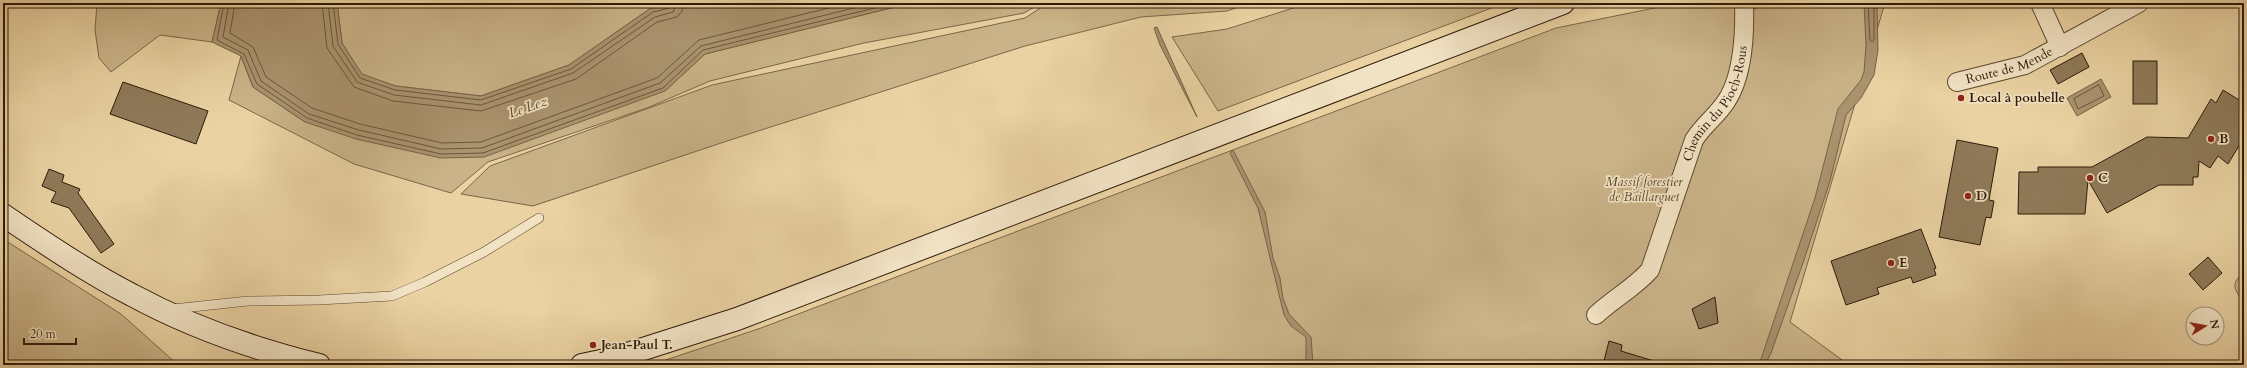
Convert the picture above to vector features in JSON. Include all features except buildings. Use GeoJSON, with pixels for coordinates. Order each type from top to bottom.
{"type":"FeatureCollection","features":[{"type":"Feature","properties":{"kind":"main road"},"geometry":{"type":"LineString","coordinates":[[582,365],[615,358],[737,319],[1563,3]]}},
{"type":"Feature","properties":{"kind":"main road"},"geometry":{"type":"LineString","coordinates":[[1542,11],[1571,3]]}},
{"type":"Feature","properties":{"kind":"main road"},"geometry":{"type":"LineString","coordinates":[[3,215],[91,272],[162,310],[236,340],[319,365]]}},
{"type":"Feature","properties":{"kind":"street","name":"Chemin du Pioch-Rous"},"geometry":{"type":"LineString","coordinates":[[1596,315],[1609,302],[1639,283],[1650,270],[1694,140],[1701,129],[1727,101],[1734,88],[1743,37],[1744,3]]}},
{"type":"Feature","properties":{"kind":"street","name":"Route de Mende"},"geometry":{"type":"LineString","coordinates":[[2040,3],[2060,47]]}},
{"type":"Feature","properties":{"kind":"street","name":"Route de Mende"},"geometry":{"type":"LineString","coordinates":[[1956,82],[2025,65],[2140,3]]}},
{"type":"Feature","properties":{"kind":"lane"},"geometry":{"type":"LineString","coordinates":[[162,310],[248,301],[320,300],[392,296],[425,282],[484,252],[539,218]]}},
{"type":"Feature","properties":{"kind":"green space"},"geometry":{"type":"Polygon","coordinates":[[[97,3],[221,3],[212,42],[160,35],[111,72],[99,58],[95,30],[97,3]]]}},
{"type":"Feature","properties":{"kind":"green space"},"geometry":{"type":"Polygon","coordinates":[[[337,3],[677,3],[651,8],[569,65],[481,96],[396,86],[363,77],[342,43],[337,3]]]}},
{"type":"Feature","properties":{"kind":"green space"},"geometry":{"type":"Polygon","coordinates":[[[911,3],[1041,3],[1024,13],[864,43],[710,81],[647,108],[488,162],[451,193],[354,164],[229,100],[241,56],[253,87],[305,122],[665,91],[705,54],[911,3]]]}},
{"type":"Feature","properties":{"kind":"green space"},"geometry":{"type":"Polygon","coordinates":[[[1048,3],[1250,3],[1227,11],[1141,17],[1025,46],[730,140],[533,206],[461,194],[490,166],[712,85],[1025,18],[1048,3]]]}},
{"type":"Feature","properties":{"kind":"green space"},"geometry":{"type":"Polygon","coordinates":[[[1309,3],[1505,3],[1218,111],[1172,37],[1227,29],[1309,3]]]}},
{"type":"Feature","properties":{"kind":"green space","name":"Massif forestier de Baillarguet"},"geometry":{"type":"Polygon","coordinates":[[[1679,3],[1710,3],[1755,9],[1768,3],[1885,3],[1790,322],[1849,365],[651,365],[761,328],[1556,28],[1679,3]]]}},
{"type":"Feature","properties":{"kind":"green space"},"geometry":{"type":"Polygon","coordinates":[[[3,239],[121,314],[178,365],[3,365],[3,239]]]}},
{"type":"Feature","properties":{"kind":"green space"},"geometry":{"type":"Polygon","coordinates":[[[2244,272],[2244,303],[2236,290],[2235,283],[2244,272]]]}},
{"type":"Feature","properties":{"kind":"water","name":"Le Lez"},"geometry":{"type":"Polygon","coordinates":[[[221,3],[337,3],[342,43],[362,74],[396,86],[481,96],[569,65],[651,8],[677,3],[911,3],[705,54],[665,91],[484,157],[441,158],[356,139],[305,122],[253,87],[241,56],[212,42],[221,3]]]}},
{"type":"Feature","properties":{"kind":"water"},"geometry":{"type":"Polygon","coordinates":[[[1864,3],[1877,3],[1878,50],[1874,75],[1861,98],[1846,115],[1830,181],[1804,260],[1771,353],[1765,365],[1759,365],[1815,198],[1838,109],[1861,80],[1864,72],[1866,45],[1864,3]]]}},
{"type":"Feature","properties":{"kind":"water"},"geometry":{"type":"Polygon","coordinates":[[[1157,27],[1197,117],[1160,45],[1154,28],[1157,27]]]}},
{"type":"Feature","properties":{"kind":"water"},"geometry":{"type":"Polygon","coordinates":[[[2101,79],[2111,97],[2077,116],[2067,98],[2101,79]]]}},
{"type":"Feature","properties":{"kind":"water"},"geometry":{"type":"Polygon","coordinates":[[[1233,150],[1265,212],[1273,258],[1280,278],[1283,298],[1289,314],[1311,337],[1313,365],[1308,365],[1306,358],[1306,337],[1291,326],[1284,315],[1258,208],[1230,153],[1233,150]]]}},
{"type":"Feature","properties":{"kind":"place","name":"Local à poubelle"},"geometry":{"type":"Point","coordinates":[1961,98]}},
{"type":"Feature","properties":{"kind":"place","name":"B"},"geometry":{"type":"Point","coordinates":[2211,139]}},
{"type":"Feature","properties":{"kind":"place","name":"C"},"geometry":{"type":"Point","coordinates":[2090,178]}},
{"type":"Feature","properties":{"kind":"place","name":"D"},"geometry":{"type":"Point","coordinates":[1968,196]}},
{"type":"Feature","properties":{"kind":"place","name":"E"},"geometry":{"type":"Point","coordinates":[1891,263]}},
{"type":"Feature","properties":{"kind":"place","name":"Jean-Paul T."},"geometry":{"type":"Point","coordinates":[593,345]}}]}
